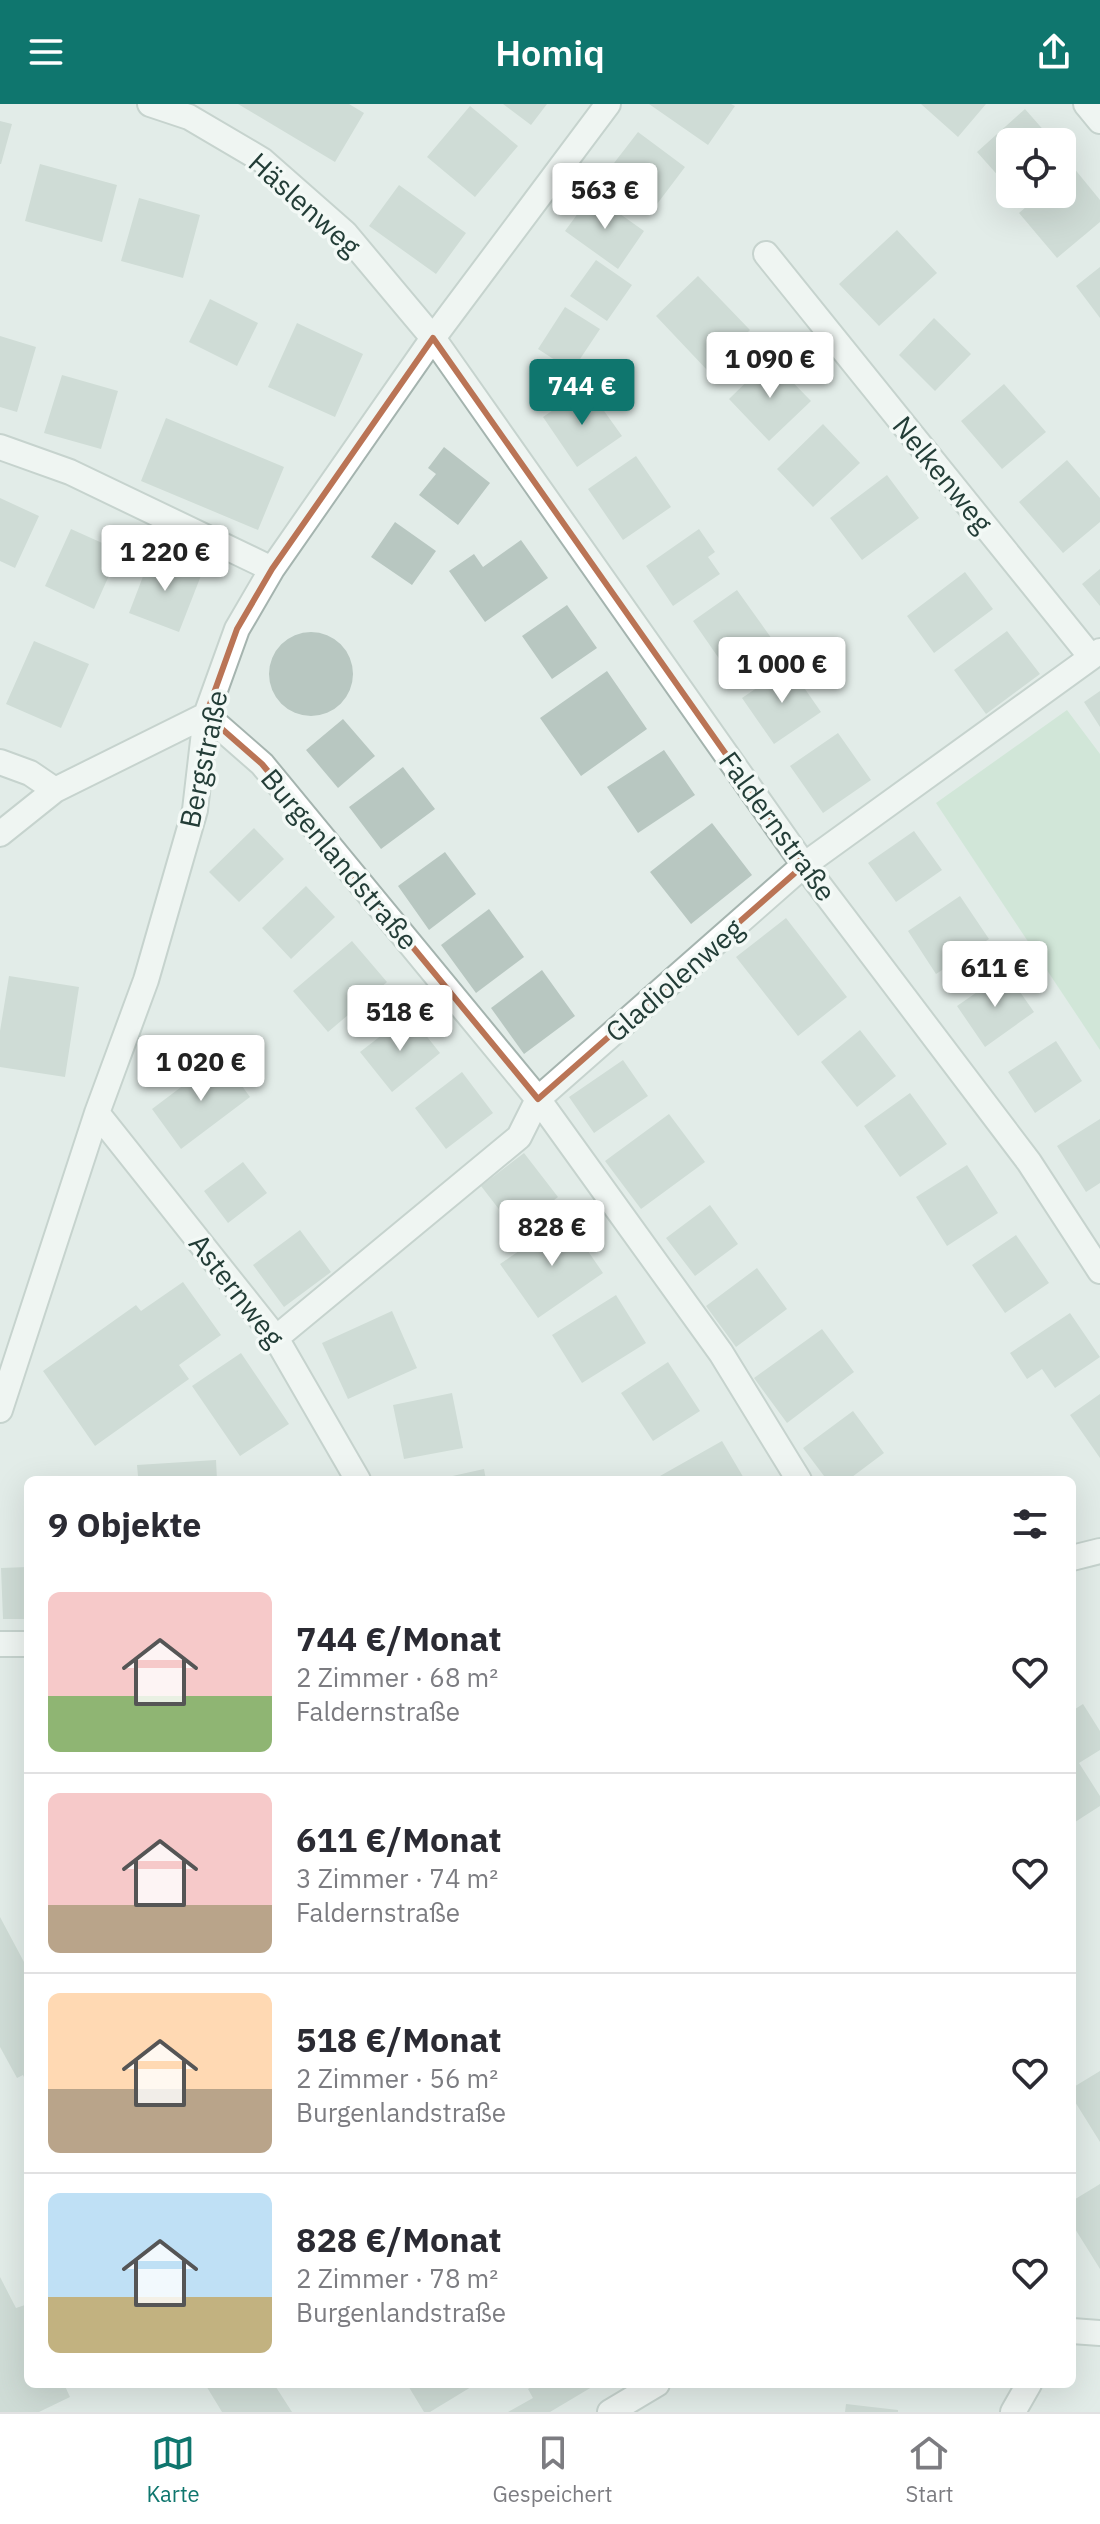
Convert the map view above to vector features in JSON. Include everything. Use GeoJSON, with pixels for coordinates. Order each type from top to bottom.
{"type":"FeatureCollection","features":[{"type":"Feature","properties":{"kind":"street","name":"Häslenweg"},"geometry":{"type":"LineString","coordinates":[[150,104],[189,117],[262,160],[345,233],[433,338]]}},
{"type":"Feature","properties":{"kind":"street","name":"Bergstraße"},"geometry":{"type":"LineString","coordinates":[[0,1410],[97,1113],[146,980],[195,810],[206,715],[237,629],[272,569],[433,338],[608,104]]}},
{"type":"Feature","properties":{"kind":"street"},"geometry":{"type":"LineString","coordinates":[[1086,104],[1100,121]]}},
{"type":"Feature","properties":{"kind":"street","name":"Nelkenweg"},"geometry":{"type":"LineString","coordinates":[[766,254],[1095,654]]}},
{"type":"Feature","properties":{"kind":"street","name":"Faldernstraße"},"geometry":{"type":"LineString","coordinates":[[433,338],[804,865],[1029,1162],[1100,1271]]}},
{"type":"Feature","properties":{"kind":"street"},"geometry":{"type":"LineString","coordinates":[[0,447],[70,472],[272,569]]}},
{"type":"Feature","properties":{"kind":"street","name":"Gladiolenweg"},"geometry":{"type":"LineString","coordinates":[[276,1338],[519,1137],[538,1099],[804,865],[1095,654]]}},
{"type":"Feature","properties":{"kind":"street"},"geometry":{"type":"LineString","coordinates":[[0,834],[55,790],[206,715]]}},
{"type":"Feature","properties":{"kind":"street","name":"Burgenlandstraße"},"geometry":{"type":"LineString","coordinates":[[206,715],[262,764],[538,1099],[721,1353],[797,1476]]}},
{"type":"Feature","properties":{"kind":"street"},"geometry":{"type":"LineString","coordinates":[[0,762],[30,773],[55,790]]}},
{"type":"Feature","properties":{"kind":"street","name":"Asternweg"},"geometry":{"type":"LineString","coordinates":[[97,1113],[276,1338],[356,1476]]}},
{"type":"Feature","properties":{"kind":"street"},"geometry":{"type":"LineString","coordinates":[[1076,1557],[1100,1551]]}},
{"type":"Feature","properties":{"kind":"street"},"geometry":{"type":"LineString","coordinates":[[0,1644],[24,1644]]}},
{"type":"Feature","properties":{"kind":"street"},"geometry":{"type":"LineString","coordinates":[[1076,2331],[1100,2333]]}},
{"type":"Feature","properties":{"kind":"street"},"geometry":{"type":"LineString","coordinates":[[610,2412],[620,2403],[649,2388]]}},
{"type":"Feature","properties":{"kind":"street"},"geometry":{"type":"LineString","coordinates":[[1013,2412],[1027,2388]]}},
{"type":"Feature","properties":{"kind":"highlighted area"},"geometry":{"type":"Polygon","coordinates":[[[433,338],[804,865],[538,1099],[262,764],[206,715],[237,629],[272,569],[433,338]]]}},
{"type":"Feature","properties":{"kind":"green space"},"geometry":{"type":"Polygon","coordinates":[[[1067,710],[1100,754],[1100,1050],[936,803],[1067,710]]]}},
{"type":"Feature","properties":{"kind":"building"},"geometry":{"type":"Polygon","coordinates":[[[238,104],[349,104],[364,113],[335,162],[238,104]]]}},
{"type":"Feature","properties":{"kind":"building"},"geometry":{"type":"Polygon","coordinates":[[[503,104],[547,104],[531,125],[503,104]]]}},
{"type":"Feature","properties":{"kind":"building"},"geometry":{"type":"Polygon","coordinates":[[[649,104],[731,104],[735,106],[708,145],[649,104]]]}},
{"type":"Feature","properties":{"kind":"building"},"geometry":{"type":"Polygon","coordinates":[[[921,104],[986,104],[958,137],[921,104]]]}},
{"type":"Feature","properties":{"kind":"building"},"geometry":{"type":"Polygon","coordinates":[[[470,106],[518,146],[475,197],[427,157],[470,106]]]}},
{"type":"Feature","properties":{"kind":"building"},"geometry":{"type":"Polygon","coordinates":[[[1025,109],[1042,128],[1004,128],[1025,109]]]}},
{"type":"Feature","properties":{"kind":"building"},"geometry":{"type":"Polygon","coordinates":[[[0,121],[12,124],[1,164],[0,164],[0,121]]]}},
{"type":"Feature","properties":{"kind":"building"},"geometry":{"type":"Polygon","coordinates":[[[638,132],[685,167],[651,212],[604,176],[638,132]]]}},
{"type":"Feature","properties":{"kind":"building"},"geometry":{"type":"Polygon","coordinates":[[[996,135],[996,173],[977,152],[996,135]]]}},
{"type":"Feature","properties":{"kind":"building"},"geometry":{"type":"Polygon","coordinates":[[[40,164],[117,185],[102,242],[25,221],[40,164]]]}},
{"type":"Feature","properties":{"kind":"building"},"geometry":{"type":"Polygon","coordinates":[[[1076,171],[1100,200],[1100,222],[1057,258],[1019,213],[1025,208],[1076,208],[1076,171]]]}},
{"type":"Feature","properties":{"kind":"building"},"geometry":{"type":"Polygon","coordinates":[[[399,185],[466,233],[436,274],[369,226],[399,185]]]}},
{"type":"Feature","properties":{"kind":"building"},"geometry":{"type":"Polygon","coordinates":[[[592,194],[644,231],[618,269],[565,231],[592,194]]]}},
{"type":"Feature","properties":{"kind":"building"},"geometry":{"type":"Polygon","coordinates":[[[139,198],[200,215],[183,278],[121,261],[139,198]]]}},
{"type":"Feature","properties":{"kind":"building"},"geometry":{"type":"Polygon","coordinates":[[[897,230],[937,273],[879,326],[839,284],[897,230]]]}},
{"type":"Feature","properties":{"kind":"building"},"geometry":{"type":"Polygon","coordinates":[[[596,260],[632,285],[607,321],[570,296],[596,260]]]}},
{"type":"Feature","properties":{"kind":"building"},"geometry":{"type":"Polygon","coordinates":[[[1100,267],[1100,318],[1076,286],[1100,267]]]}},
{"type":"Feature","properties":{"kind":"building"},"geometry":{"type":"Polygon","coordinates":[[[698,276],[750,330],[708,371],[656,316],[698,276]]]}},
{"type":"Feature","properties":{"kind":"building"},"geometry":{"type":"Polygon","coordinates":[[[210,299],[258,323],[237,366],[189,342],[210,299]]]}},
{"type":"Feature","properties":{"kind":"building"},"geometry":{"type":"Polygon","coordinates":[[[565,307],[600,329],[572,371],[538,349],[565,307]]]}},
{"type":"Feature","properties":{"kind":"building"},"geometry":{"type":"Polygon","coordinates":[[[934,318],[971,354],[935,391],[899,355],[934,318]]]}},
{"type":"Feature","properties":{"kind":"building"},"geometry":{"type":"Polygon","coordinates":[[[297,323],[363,354],[335,417],[268,387],[297,323]]]}},
{"type":"Feature","properties":{"kind":"building"},"geometry":{"type":"Polygon","coordinates":[[[0,336],[36,347],[17,412],[0,407],[0,336]]]}},
{"type":"Feature","properties":{"kind":"building"},"geometry":{"type":"Polygon","coordinates":[[[770,359],[811,401],[769,441],[729,399],[770,359]]]}},
{"type":"Feature","properties":{"kind":"building"},"geometry":{"type":"Polygon","coordinates":[[[62,375],[118,391],[101,449],[44,433],[62,375]]]}},
{"type":"Feature","properties":{"kind":"building"},"geometry":{"type":"Polygon","coordinates":[[[1004,384],[1046,432],[1002,469],[961,421],[1004,384]]]}},
{"type":"Feature","properties":{"kind":"building"},"geometry":{"type":"Polygon","coordinates":[[[587,387],[622,436],[577,467],[543,417],[587,387]]]}},
{"type":"Feature","properties":{"kind":"building"},"geometry":{"type":"Polygon","coordinates":[[[166,418],[284,467],[258,530],[141,481],[166,418]]]}},
{"type":"Feature","properties":{"kind":"building"},"geometry":{"type":"Polygon","coordinates":[[[823,424],[860,463],[813,507],[777,469],[823,424]]]}},
{"type":"Feature","properties":{"kind":"building"},"geometry":{"type":"Polygon","coordinates":[[[444,447],[490,483],[458,525],[419,495],[436,474],[428,468],[444,447]]]}},
{"type":"Feature","properties":{"kind":"building"},"geometry":{"type":"Polygon","coordinates":[[[636,456],[671,507],[623,540],[588,489],[636,456]]]}},
{"type":"Feature","properties":{"kind":"building"},"geometry":{"type":"Polygon","coordinates":[[[1067,460],[1100,498],[1100,522],[1063,553],[1019,502],[1067,460]]]}},
{"type":"Feature","properties":{"kind":"building"},"geometry":{"type":"Polygon","coordinates":[[[887,475],[919,518],[862,560],[830,518],[887,475]]]}},
{"type":"Feature","properties":{"kind":"building"},"geometry":{"type":"Polygon","coordinates":[[[0,498],[39,516],[15,568],[0,561],[0,498]]]}},
{"type":"Feature","properties":{"kind":"building"},"geometry":{"type":"Polygon","coordinates":[[[395,522],[436,551],[412,585],[371,557],[395,522]]]}},
{"type":"Feature","properties":{"kind":"building"},"geometry":{"type":"Polygon","coordinates":[[[71,529],[120,551],[94,609],[45,586],[71,529]]]}},
{"type":"Feature","properties":{"kind":"building"},"geometry":{"type":"Polygon","coordinates":[[[699,529],[715,552],[708,557],[720,574],[673,606],[646,566],[699,529]]]}},
{"type":"Feature","properties":{"kind":"building"},"geometry":{"type":"Polygon","coordinates":[[[521,540],[548,578],[485,622],[449,571],[474,554],[483,567],[521,540]]]}},
{"type":"Feature","properties":{"kind":"building"},"geometry":{"type":"Polygon","coordinates":[[[152,553],[202,573],[179,632],[129,613],[152,553]]]}},
{"type":"Feature","properties":{"kind":"building"},"geometry":{"type":"Polygon","coordinates":[[[1100,569],[1100,606],[1082,584],[1100,569]]]}},
{"type":"Feature","properties":{"kind":"building"},"geometry":{"type":"Polygon","coordinates":[[[965,572],[993,609],[934,653],[907,616],[965,572]]]}},
{"type":"Feature","properties":{"kind":"building"},"geometry":{"type":"Polygon","coordinates":[[[737,590],[772,639],[727,670],[693,621],[737,590]]]}},
{"type":"Feature","properties":{"kind":"building"},"geometry":{"type":"Polygon","coordinates":[[[567,605],[597,648],[552,679],[522,636],[567,605]]]}},
{"type":"Feature","properties":{"kind":"building"},"geometry":{"type":"Polygon","coordinates":[[[1007,631],[1040,674],[986,714],[954,670],[1007,631]]]}},
{"type":"Feature","properties":{"kind":"building"},"geometry":{"type":"Polygon","coordinates":[[[311,632],[334,639],[346,651],[353,674],[346,697],[334,709],[311,716],[288,709],[276,697],[269,674],[276,651],[288,639],[311,632]]]}},
{"type":"Feature","properties":{"kind":"building"},"geometry":{"type":"Polygon","coordinates":[[[34,641],[89,664],[61,728],[6,704],[34,641]]]}},
{"type":"Feature","properties":{"kind":"building"},"geometry":{"type":"Polygon","coordinates":[[[789,666],[821,712],[774,744],[742,698],[789,666]]]}},
{"type":"Feature","properties":{"kind":"building"},"geometry":{"type":"Polygon","coordinates":[[[607,671],[647,729],[581,776],[540,718],[607,671]]]}},
{"type":"Feature","properties":{"kind":"building"},"geometry":{"type":"Polygon","coordinates":[[[1100,691],[1100,727],[1084,702],[1100,691]]]}},
{"type":"Feature","properties":{"kind":"building"},"geometry":{"type":"Polygon","coordinates":[[[343,719],[375,756],[338,788],[306,750],[343,719]]]}},
{"type":"Feature","properties":{"kind":"building"},"geometry":{"type":"Polygon","coordinates":[[[838,733],[871,780],[823,813],[790,766],[838,733]]]}},
{"type":"Feature","properties":{"kind":"building"},"geometry":{"type":"Polygon","coordinates":[[[664,750],[695,795],[638,833],[607,787],[664,750]]]}},
{"type":"Feature","properties":{"kind":"building"},"geometry":{"type":"Polygon","coordinates":[[[403,767],[435,809],[381,849],[349,807],[403,767]]]}},
{"type":"Feature","properties":{"kind":"building"},"geometry":{"type":"Polygon","coordinates":[[[712,823],[752,875],[691,924],[650,872],[712,823]]]}},
{"type":"Feature","properties":{"kind":"building"},"geometry":{"type":"Polygon","coordinates":[[[254,828],[284,859],[239,902],[209,872],[254,828]]]}},
{"type":"Feature","properties":{"kind":"building"},"geometry":{"type":"Polygon","coordinates":[[[914,831],[942,870],[896,902],[868,863],[914,831]]]}},
{"type":"Feature","properties":{"kind":"building"},"geometry":{"type":"Polygon","coordinates":[[[445,852],[476,894],[429,930],[398,886],[445,852]]]}},
{"type":"Feature","properties":{"kind":"building"},"geometry":{"type":"Polygon","coordinates":[[[306,886],[335,917],[291,959],[262,928],[306,886]]]}},
{"type":"Feature","properties":{"kind":"building"},"geometry":{"type":"Polygon","coordinates":[[[960,896],[989,939],[936,974],[908,931],[960,896]]]}},
{"type":"Feature","properties":{"kind":"building"},"geometry":{"type":"Polygon","coordinates":[[[489,909],[524,957],[476,993],[441,945],[489,909]]]}},
{"type":"Feature","properties":{"kind":"building"},"geometry":{"type":"Polygon","coordinates":[[[786,918],[847,997],[798,1036],[736,957],[786,918]]]}},
{"type":"Feature","properties":{"kind":"building"},"geometry":{"type":"Polygon","coordinates":[[[352,941],[387,982],[328,1032],[293,991],[352,941]]]}},
{"type":"Feature","properties":{"kind":"building"},"geometry":{"type":"Polygon","coordinates":[[[542,970],[575,1016],[524,1054],[491,1008],[542,970]]]}},
{"type":"Feature","properties":{"kind":"building"},"geometry":{"type":"Polygon","coordinates":[[[1006,972],[1034,1012],[985,1047],[957,1006],[1006,972]]]}},
{"type":"Feature","properties":{"kind":"building"},"geometry":{"type":"Polygon","coordinates":[[[9,976],[79,987],[65,1077],[0,1067],[0,1031],[9,976]]]}},
{"type":"Feature","properties":{"kind":"building"},"geometry":{"type":"Polygon","coordinates":[[[409,1014],[440,1053],[392,1092],[360,1052],[409,1014]]]}},
{"type":"Feature","properties":{"kind":"building"},"geometry":{"type":"Polygon","coordinates":[[[860,1030],[896,1076],[857,1107],[821,1062],[860,1030]]]}},
{"type":"Feature","properties":{"kind":"building"},"geometry":{"type":"Polygon","coordinates":[[[1056,1041],[1082,1081],[1035,1113],[1008,1072],[1056,1041]]]}},
{"type":"Feature","properties":{"kind":"building"},"geometry":{"type":"Polygon","coordinates":[[[221,1057],[250,1097],[181,1149],[152,1109],[221,1057]]]}},
{"type":"Feature","properties":{"kind":"building"},"geometry":{"type":"Polygon","coordinates":[[[623,1060],[648,1096],[594,1133],[569,1097],[623,1060]]]}},
{"type":"Feature","properties":{"kind":"building"},"geometry":{"type":"Polygon","coordinates":[[[462,1072],[493,1113],[446,1149],[415,1108],[462,1072]]]}},
{"type":"Feature","properties":{"kind":"building"},"geometry":{"type":"Polygon","coordinates":[[[910,1093],[947,1144],[900,1177],[864,1126],[910,1093]]]}},
{"type":"Feature","properties":{"kind":"building"},"geometry":{"type":"Polygon","coordinates":[[[669,1114],[705,1162],[641,1209],[605,1161],[669,1114]]]}},
{"type":"Feature","properties":{"kind":"building"},"geometry":{"type":"Polygon","coordinates":[[[1100,1119],[1100,1183],[1086,1192],[1057,1146],[1100,1119]]]}},
{"type":"Feature","properties":{"kind":"building"},"geometry":{"type":"Polygon","coordinates":[[[524,1153],[558,1197],[515,1230],[481,1186],[524,1153]]]}},
{"type":"Feature","properties":{"kind":"building"},"geometry":{"type":"Polygon","coordinates":[[[243,1162],[267,1193],[228,1223],[204,1191],[243,1162]]]}},
{"type":"Feature","properties":{"kind":"building"},"geometry":{"type":"Polygon","coordinates":[[[967,1165],[998,1213],[947,1246],[916,1197],[967,1165]]]}},
{"type":"Feature","properties":{"kind":"building"},"geometry":{"type":"Polygon","coordinates":[[[710,1205],[738,1244],[695,1276],[666,1238],[710,1205]]]}},
{"type":"Feature","properties":{"kind":"building"},"geometry":{"type":"Polygon","coordinates":[[[566,1219],[603,1273],[538,1318],[500,1264],[566,1219]]]}},
{"type":"Feature","properties":{"kind":"building"},"geometry":{"type":"Polygon","coordinates":[[[300,1230],[331,1272],[284,1307],[253,1265],[300,1230]]]}},
{"type":"Feature","properties":{"kind":"building"},"geometry":{"type":"Polygon","coordinates":[[[1016,1235],[1049,1283],[1005,1313],[972,1265],[1016,1235]]]}},
{"type":"Feature","properties":{"kind":"building"},"geometry":{"type":"Polygon","coordinates":[[[757,1268],[787,1309],[736,1347],[706,1306],[757,1268]]]}},
{"type":"Feature","properties":{"kind":"building"},"geometry":{"type":"Polygon","coordinates":[[[183,1282],[221,1335],[179,1365],[189,1379],[95,1446],[43,1371],[136,1305],[141,1311],[183,1282]]]}},
{"type":"Feature","properties":{"kind":"building"},"geometry":{"type":"Polygon","coordinates":[[[616,1295],[646,1343],[582,1383],[552,1335],[616,1295]]]}},
{"type":"Feature","properties":{"kind":"building"},"geometry":{"type":"Polygon","coordinates":[[[392,1311],[417,1368],[348,1399],[322,1343],[392,1311]]]}},
{"type":"Feature","properties":{"kind":"building"},"geometry":{"type":"Polygon","coordinates":[[[1070,1313],[1100,1357],[1055,1388],[1042,1369],[1027,1379],[1010,1353],[1070,1313]]]}},
{"type":"Feature","properties":{"kind":"building"},"geometry":{"type":"Polygon","coordinates":[[[822,1329],[854,1372],[787,1423],[754,1378],[822,1329]]]}},
{"type":"Feature","properties":{"kind":"building"},"geometry":{"type":"Polygon","coordinates":[[[241,1353],[289,1424],[240,1456],[192,1386],[241,1353]]]}},
{"type":"Feature","properties":{"kind":"building"},"geometry":{"type":"Polygon","coordinates":[[[668,1362],[700,1411],[653,1441],[621,1393],[668,1362]]]}},
{"type":"Feature","properties":{"kind":"building"},"geometry":{"type":"Polygon","coordinates":[[[452,1393],[463,1448],[404,1459],[393,1405],[452,1393]]]}},
{"type":"Feature","properties":{"kind":"building"},"geometry":{"type":"Polygon","coordinates":[[[1100,1394],[1100,1458],[1070,1415],[1100,1394]]]}},
{"type":"Feature","properties":{"kind":"building"},"geometry":{"type":"Polygon","coordinates":[[[853,1411],[884,1453],[853,1476],[824,1476],[803,1448],[853,1411]]]}},
{"type":"Feature","properties":{"kind":"building"},"geometry":{"type":"Polygon","coordinates":[[[722,1441],[743,1476],[660,1476],[722,1441]]]}},
{"type":"Feature","properties":{"kind":"building"},"geometry":{"type":"Polygon","coordinates":[[[216,1460],[217,1476],[138,1476],[137,1465],[216,1460]]]}},
{"type":"Feature","properties":{"kind":"building"},"geometry":{"type":"Polygon","coordinates":[[[484,1469],[485,1476],[452,1476],[484,1469]]]}},
{"type":"Feature","properties":{"kind":"building"},"geometry":{"type":"Polygon","coordinates":[[[24,1567],[24,1619],[3,1619],[1,1568],[24,1567]]]}},
{"type":"Feature","properties":{"kind":"building"},"geometry":{"type":"Polygon","coordinates":[[[1083,1704],[1100,1731],[1100,1750],[1079,1763],[1100,1796],[1100,1806],[1076,1821],[1076,1708],[1083,1704]]]}},
{"type":"Feature","properties":{"kind":"building"},"geometry":{"type":"Polygon","coordinates":[[[0,1917],[24,1962],[24,2077],[17,2078],[0,2047],[0,1917]]]}},
{"type":"Feature","properties":{"kind":"building"},"geometry":{"type":"Polygon","coordinates":[[[1100,2071],[1100,2142],[1076,2103],[1076,2086],[1100,2071]]]}},
{"type":"Feature","properties":{"kind":"building"},"geometry":{"type":"Polygon","coordinates":[[[1100,2184],[1100,2269],[1076,2230],[1076,2199],[1100,2184]]]}},
{"type":"Feature","properties":{"kind":"building"},"geometry":{"type":"Polygon","coordinates":[[[0,2277],[16,2308],[24,2305],[24,2388],[66,2388],[70,2397],[39,2412],[0,2412],[0,2277]]]}},
{"type":"Feature","properties":{"kind":"building"},"geometry":{"type":"Polygon","coordinates":[[[207,2388],[277,2388],[292,2412],[222,2412],[207,2388]]]}},
{"type":"Feature","properties":{"kind":"building"},"geometry":{"type":"Polygon","coordinates":[[[409,2388],[469,2388],[430,2412],[424,2412],[409,2388]]]}},
{"type":"Feature","properties":{"kind":"building"},"geometry":{"type":"Polygon","coordinates":[[[590,2388],[550,2412],[508,2412],[533,2398],[528,2389],[590,2388]]]}},
{"type":"Feature","properties":{"kind":"building"},"geometry":{"type":"Polygon","coordinates":[[[846,2404],[898,2410],[898,2412],[845,2412],[846,2404]]]}}]}
